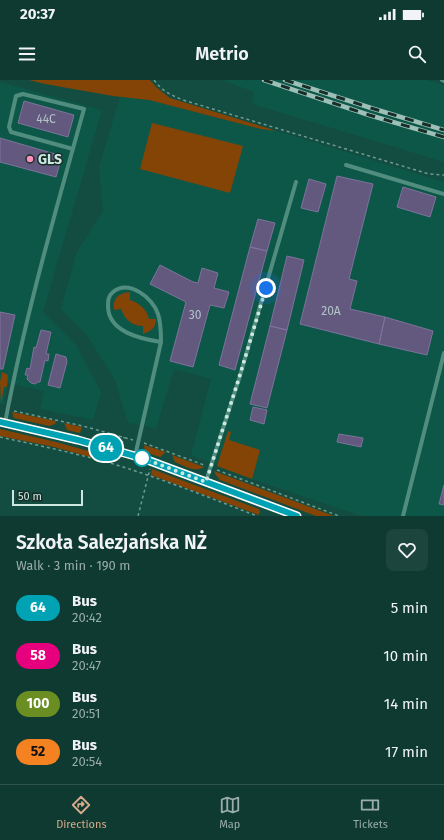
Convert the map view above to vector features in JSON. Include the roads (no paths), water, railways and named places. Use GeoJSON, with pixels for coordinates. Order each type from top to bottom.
{"type":"FeatureCollection","features":[{"type":"Feature","properties":{"kind":"street"},"geometry":{"type":"LineString","coordinates":[[2,423],[72,439],[134,456],[297,516]]}},
{"type":"Feature","properties":{"kind":"lane"},"geometry":{"type":"LineString","coordinates":[[2,423],[7,410],[35,285],[73,149],[84,109],[23,94],[16,96],[9,127],[10,132],[73,149]]}},
{"type":"Feature","properties":{"kind":"lane"},"geometry":{"type":"LineString","coordinates":[[346,165],[444,194]]}},
{"type":"Feature","properties":{"kind":"lane"},"geometry":{"type":"LineString","coordinates":[[206,482],[239,378],[296,182]]}},
{"type":"Feature","properties":{"kind":"lane"},"geometry":{"type":"LineString","coordinates":[[134,456],[161,342],[161,330],[158,313],[151,301],[142,293],[133,289],[122,288],[113,292],[108,298],[108,310],[112,321],[129,335],[161,342]]}},
{"type":"Feature","properties":{"kind":"lane"},"geometry":{"type":"LineString","coordinates":[[403,516],[444,353]]}},
{"type":"Feature","properties":{"kind":"railway"},"geometry":{"type":"LineString","coordinates":[[264,80],[369,115],[444,137]]}},
{"type":"Feature","properties":{"kind":"railway"},"geometry":{"type":"LineString","coordinates":[[285,80],[444,130]]}},
{"type":"Feature","properties":{"kind":"place","name":"GLS"},"geometry":{"type":"Point","coordinates":[30,159]}}]}
